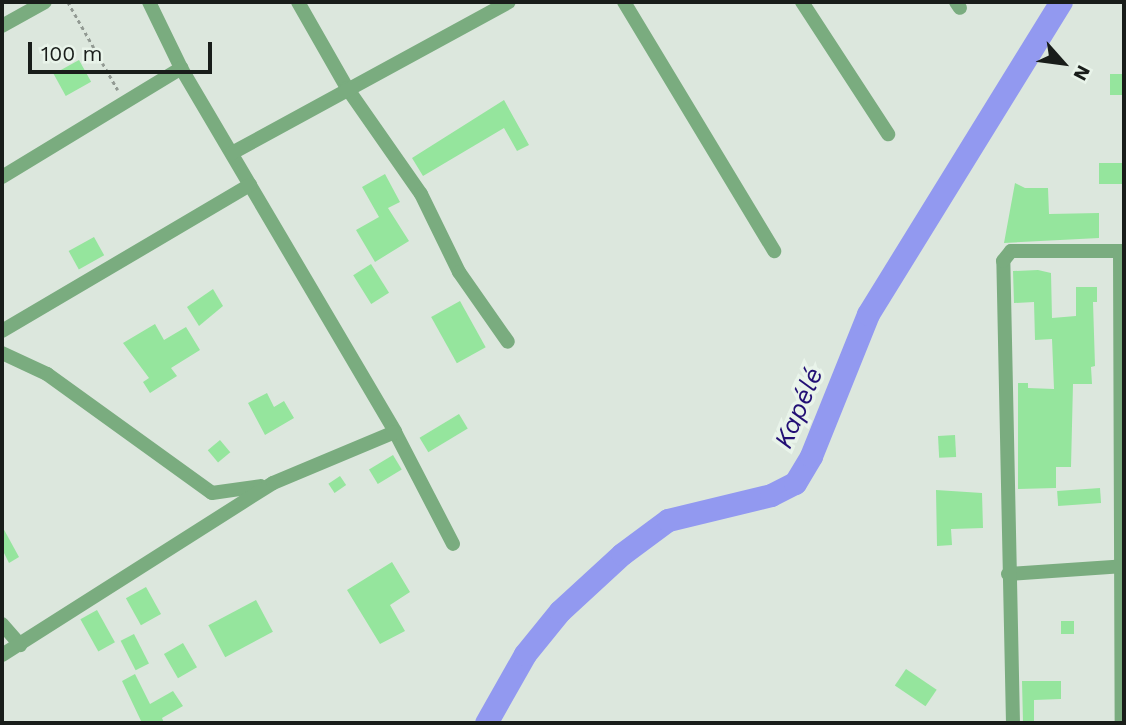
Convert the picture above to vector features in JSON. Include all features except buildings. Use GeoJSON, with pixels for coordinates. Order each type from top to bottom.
{"type":"FeatureCollection","features":[{"type":"Feature","properties":{"kind":"street"},"geometry":{"type":"LineString","coordinates":[[2,26],[45,2]]}},
{"type":"Feature","properties":{"kind":"street"},"geometry":{"type":"LineString","coordinates":[[149,2],[181,68],[395,432],[453,544]]}},
{"type":"Feature","properties":{"kind":"street"},"geometry":{"type":"LineString","coordinates":[[298,2],[347,88],[421,194],[459,272],[508,342]]}},
{"type":"Feature","properties":{"kind":"street"},"geometry":{"type":"LineString","coordinates":[[232,153],[509,2]]}},
{"type":"Feature","properties":{"kind":"street"},"geometry":{"type":"LineString","coordinates":[[624,2],[774,251]]}},
{"type":"Feature","properties":{"kind":"street"},"geometry":{"type":"LineString","coordinates":[[802,2],[888,134]]}},
{"type":"Feature","properties":{"kind":"street"},"geometry":{"type":"LineString","coordinates":[[2,177],[181,68]]}},
{"type":"Feature","properties":{"kind":"street"},"geometry":{"type":"LineString","coordinates":[[2,331],[250,185]]}},
{"type":"Feature","properties":{"kind":"street"},"geometry":{"type":"LineString","coordinates":[[1013,723],[1003,261],[1012,251],[1122,251],[1122,723]]}},
{"type":"Feature","properties":{"kind":"street"},"geometry":{"type":"LineString","coordinates":[[2,353],[47,374],[212,493],[272,483]]}},
{"type":"Feature","properties":{"kind":"street"},"geometry":{"type":"LineString","coordinates":[[2,655],[272,483],[395,432]]}},
{"type":"Feature","properties":{"kind":"street"},"geometry":{"type":"LineString","coordinates":[[1008,574],[1123,566]]}},
{"type":"Feature","properties":{"kind":"street"},"geometry":{"type":"LineString","coordinates":[[2,624],[20,645]]}},
{"type":"Feature","properties":{"kind":"path"},"geometry":{"type":"LineString","coordinates":[[68,2],[125,102]]}},
{"type":"Feature","properties":{"kind":"waterway","name":"Kapélé"},"geometry":{"type":"LineString","coordinates":[[486,723],[525,654],[560,611],[622,554],[668,520],[771,495],[795,483],[811,456],[868,314],[1061,2]]}}]}
